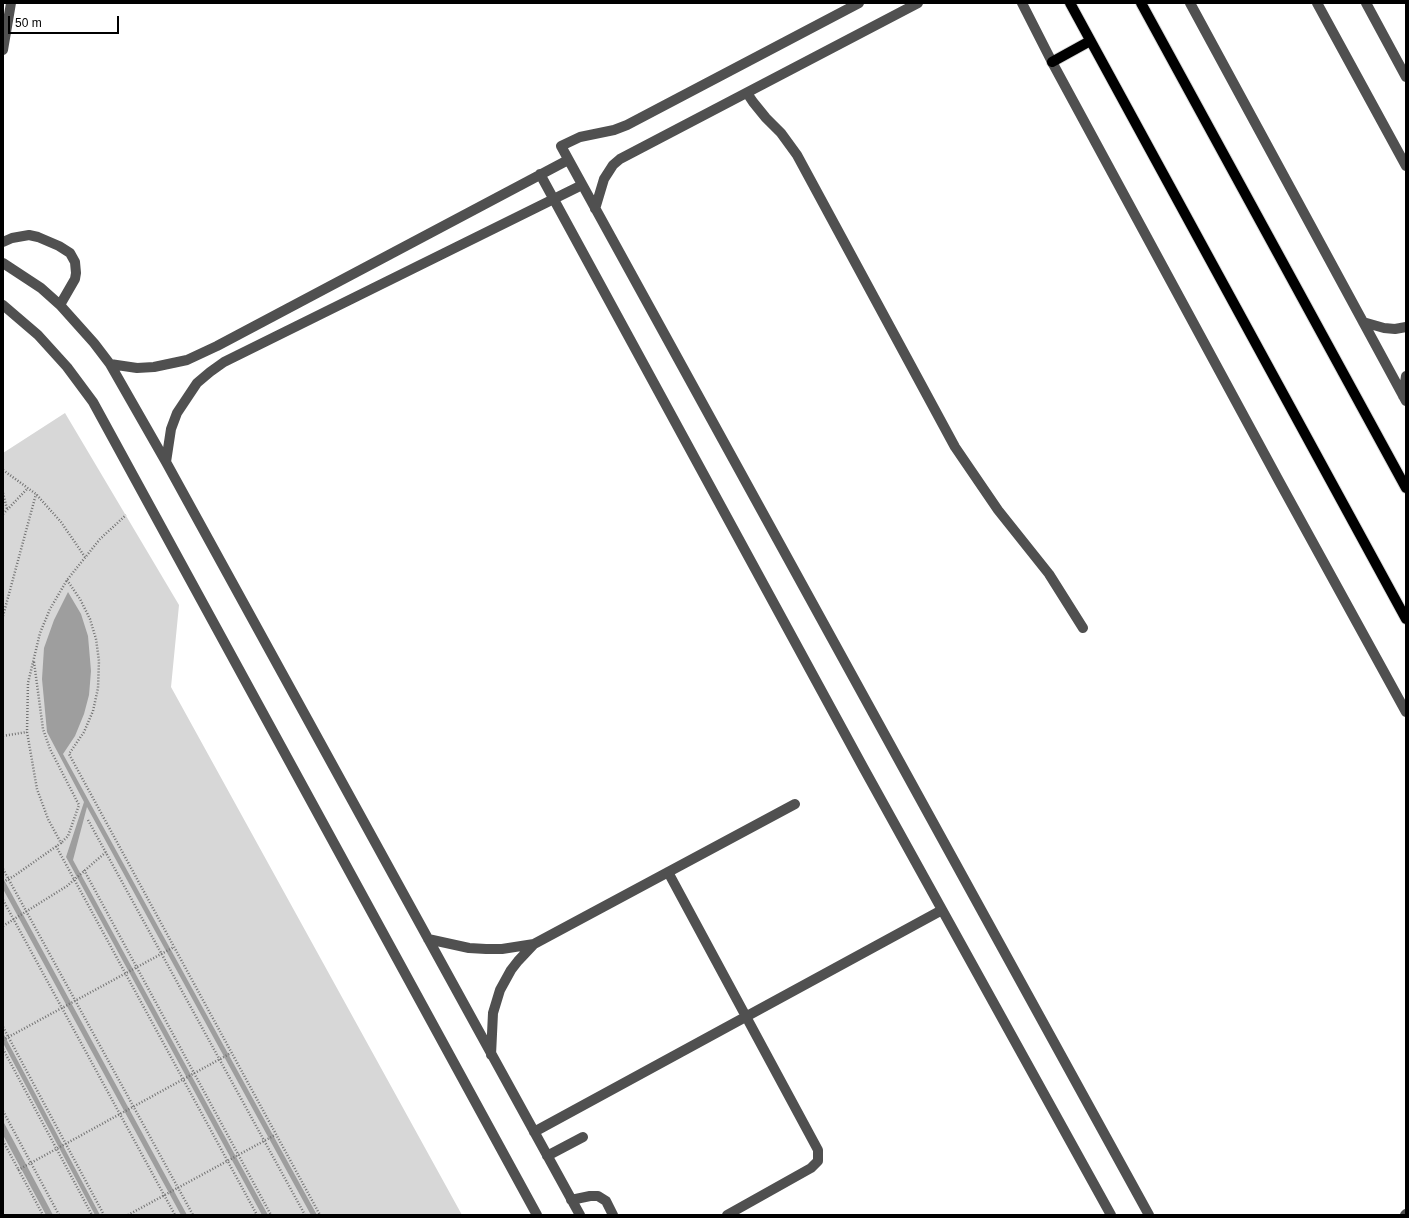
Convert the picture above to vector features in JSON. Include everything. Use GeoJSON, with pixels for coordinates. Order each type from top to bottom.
{"type":"FeatureCollection","features":[{"type":"Feature","properties":{"kind":"main road"},"geometry":{"type":"LineString","coordinates":[[1070,3],[1406,619]]}},
{"type":"Feature","properties":{"kind":"main road"},"geometry":{"type":"LineString","coordinates":[[1142,3],[1406,488]]}},
{"type":"Feature","properties":{"kind":"main road"},"geometry":{"type":"LineString","coordinates":[[1052,62],[1090,41]]}},
{"type":"Feature","properties":{"kind":"street"},"geometry":{"type":"LineString","coordinates":[[3,50],[11,3]]}},
{"type":"Feature","properties":{"kind":"street"},"geometry":{"type":"LineString","coordinates":[[859,3],[627,125],[608,132],[580,137],[560,146],[1149,1215]]}},
{"type":"Feature","properties":{"kind":"street"},"geometry":{"type":"LineString","coordinates":[[595,209],[604,179],[613,165],[620,159],[918,3]]}},
{"type":"Feature","properties":{"kind":"street"},"geometry":{"type":"LineString","coordinates":[[1022,3],[1052,62],[1406,712]]}},
{"type":"Feature","properties":{"kind":"street"},"geometry":{"type":"LineString","coordinates":[[1190,3],[1404,399]]}},
{"type":"Feature","properties":{"kind":"street"},"geometry":{"type":"LineString","coordinates":[[1317,3],[1406,166]]}},
{"type":"Feature","properties":{"kind":"street"},"geometry":{"type":"LineString","coordinates":[[1366,3],[1406,77]]}},
{"type":"Feature","properties":{"kind":"street"},"geometry":{"type":"LineString","coordinates":[[747,93],[753,102],[781,133],[797,156],[955,447],[998,510],[1049,574],[1083,628]]}},
{"type":"Feature","properties":{"kind":"street"},"geometry":{"type":"LineString","coordinates":[[110,364],[137,368],[154,368],[187,360],[217,346],[568,160]]}},
{"type":"Feature","properties":{"kind":"street"},"geometry":{"type":"LineString","coordinates":[[540,174],[863,767],[1112,1215]]}},
{"type":"Feature","properties":{"kind":"street"},"geometry":{"type":"LineString","coordinates":[[166,462],[171,429],[178,413],[187,397],[198,383],[210,372],[238,355],[555,200],[582,185]]}},
{"type":"Feature","properties":{"kind":"street"},"geometry":{"type":"LineString","coordinates":[[3,242],[12,238],[29,235],[52,243],[70,253],[75,262],[75,279],[60,305]]}},
{"type":"Feature","properties":{"kind":"street"},"geometry":{"type":"LineString","coordinates":[[3,263],[41,288],[60,305],[94,343],[110,364],[166,462],[580,1215]]}},
{"type":"Feature","properties":{"kind":"street"},"geometry":{"type":"LineString","coordinates":[[3,305],[38,335],[67,367],[93,402],[537,1215]]}},
{"type":"Feature","properties":{"kind":"street"},"geometry":{"type":"LineString","coordinates":[[1363,322],[1384,328],[1406,327]]}},
{"type":"Feature","properties":{"kind":"street"},"geometry":{"type":"LineString","coordinates":[[1404,399],[1406,376]]}},
{"type":"Feature","properties":{"kind":"street"},"geometry":{"type":"LineString","coordinates":[[491,1054],[493,1019],[500,990],[511,970],[534,944],[796,804]]}},
{"type":"Feature","properties":{"kind":"street"},"geometry":{"type":"LineString","coordinates":[[668,872],[818,1150],[818,1161],[811,1168],[727,1215]]}},
{"type":"Feature","properties":{"kind":"street"},"geometry":{"type":"LineString","coordinates":[[534,1132],[942,910]]}},
{"type":"Feature","properties":{"kind":"street"},"geometry":{"type":"LineString","coordinates":[[428,939],[469,948],[486,949],[502,949],[534,944]]}},
{"type":"Feature","properties":{"kind":"street"},"geometry":{"type":"LineString","coordinates":[[548,1156],[583,1137]]}},
{"type":"Feature","properties":{"kind":"street"},"geometry":{"type":"LineString","coordinates":[[571,1200],[598,1196],[606,1201],[613,1215]]}},
{"type":"Feature","properties":{"kind":"path"},"geometry":{"type":"LineString","coordinates":[[3,470],[36,494],[61,522],[85,557]]}},
{"type":"Feature","properties":{"kind":"path"},"geometry":{"type":"LineString","coordinates":[[3,514],[28,488]]}},
{"type":"Feature","properties":{"kind":"path"},"geometry":{"type":"LineString","coordinates":[[3,493],[7,509]]}},
{"type":"Feature","properties":{"kind":"path"},"geometry":{"type":"LineString","coordinates":[[3,616],[36,494]]}},
{"type":"Feature","properties":{"kind":"path"},"geometry":{"type":"LineString","coordinates":[[61,843],[48,819],[37,789],[27,732],[28,683],[40,633],[50,609],[67,580],[85,557],[100,539],[126,515]]}},
{"type":"Feature","properties":{"kind":"path"},"geometry":{"type":"LineString","coordinates":[[67,580],[80,599],[90,620],[96,639],[99,661],[98,688],[93,711],[84,732],[69,754],[275,1135],[320,1215]]}},
{"type":"Feature","properties":{"kind":"path"},"geometry":{"type":"LineString","coordinates":[[3,882],[61,843],[68,836],[79,805],[50,750],[43,730],[34,660]]}},
{"type":"Feature","properties":{"kind":"path"},"geometry":{"type":"LineString","coordinates":[[3,736],[27,732]]}},
{"type":"Feature","properties":{"kind":"path"},"geometry":{"type":"LineString","coordinates":[[88,820],[305,1215]]}},
{"type":"Feature","properties":{"kind":"path"},"geometry":{"type":"LineString","coordinates":[[56,846],[257,1215]]}},
{"type":"Feature","properties":{"kind":"path"},"geometry":{"type":"LineString","coordinates":[[3,926],[68,886],[84,870],[106,852]]}},
{"type":"Feature","properties":{"kind":"path"},"geometry":{"type":"LineString","coordinates":[[3,868],[193,1215]]}},
{"type":"Feature","properties":{"kind":"path"},"geometry":{"type":"LineString","coordinates":[[84,870],[271,1215]]}},
{"type":"Feature","properties":{"kind":"path"},"geometry":{"type":"LineString","coordinates":[[3,900],[175,1215]]}},
{"type":"Feature","properties":{"kind":"path"},"geometry":{"type":"LineString","coordinates":[[3,1040],[174,947]]}},
{"type":"Feature","properties":{"kind":"path"},"geometry":{"type":"LineString","coordinates":[[3,1027],[104,1215]]}},
{"type":"Feature","properties":{"kind":"path"},"geometry":{"type":"LineString","coordinates":[[3,1049],[92,1215]]}},
{"type":"Feature","properties":{"kind":"path"},"geometry":{"type":"LineString","coordinates":[[18,1170],[231,1054]]}},
{"type":"Feature","properties":{"kind":"path"},"geometry":{"type":"LineString","coordinates":[[3,1112],[59,1215]]}},
{"type":"Feature","properties":{"kind":"path"},"geometry":{"type":"LineString","coordinates":[[128,1215],[275,1135]]}},
{"type":"Feature","properties":{"kind":"path"},"geometry":{"type":"LineString","coordinates":[[3,1141],[43,1215]]}},
{"type":"Feature","properties":{"kind":"shaded area"},"geometry":{"type":"Polygon","coordinates":[[[65,413],[179,605],[171,687],[462,1215],[3,1215],[3,453],[65,413]]]}},
{"type":"Feature","properties":{"kind":"shaded area"},"geometry":{"type":"Polygon","coordinates":[[[68,592],[81,614],[88,636],[91,671],[89,695],[84,714],[75,736],[63,754],[317,1215],[311,1215],[87,807],[73,860],[268,1215],[262,1215],[66,857],[84,802],[47,732],[42,679],[44,648],[54,620],[68,592]]]}},
{"type":"Feature","properties":{"kind":"shaded area"},"geometry":{"type":"Polygon","coordinates":[[[3,878],[187,1215],[181,1215],[3,889],[3,878]]]}},
{"type":"Feature","properties":{"kind":"shaded area"},"geometry":{"type":"Polygon","coordinates":[[[3,1033],[100,1215],[95,1215],[3,1043],[3,1033]]]}},
{"type":"Feature","properties":{"kind":"shaded area"},"geometry":{"type":"Polygon","coordinates":[[[3,1121],[53,1215],[46,1215],[3,1135],[3,1121]]]}}]}
